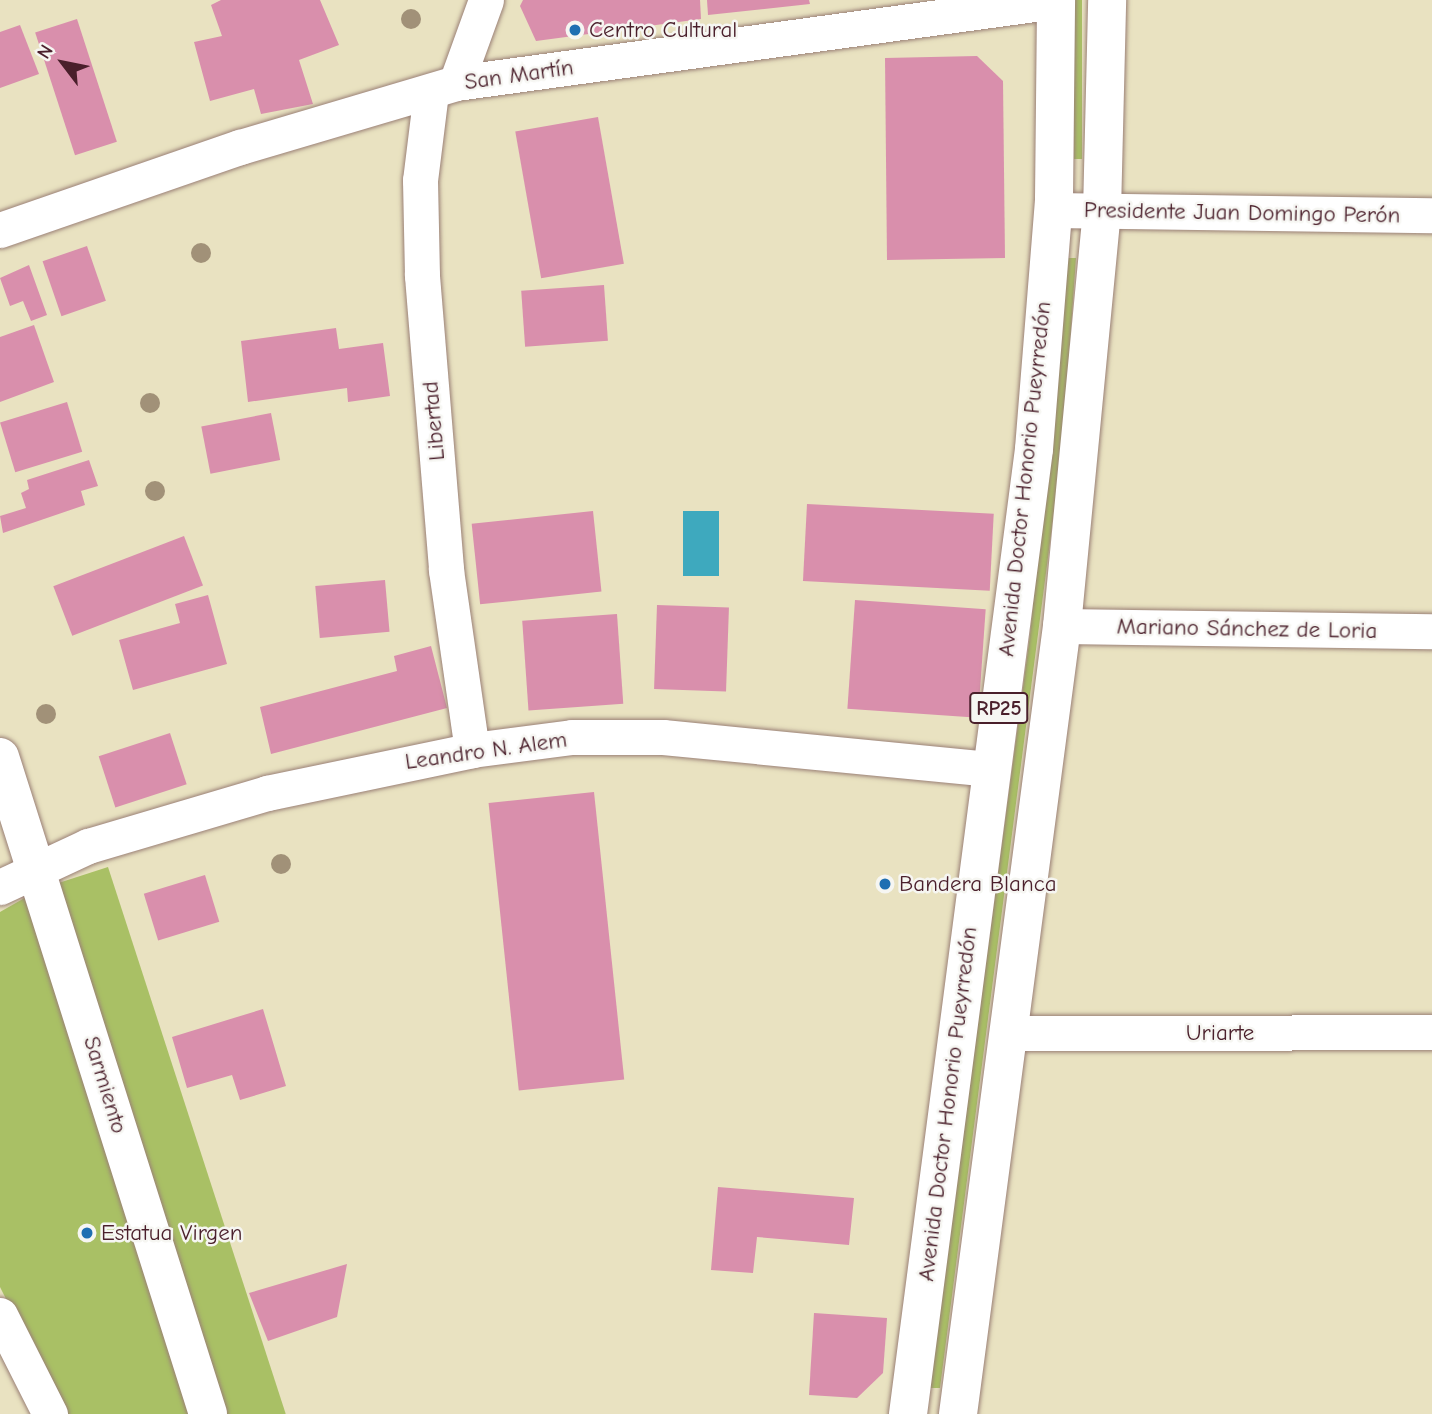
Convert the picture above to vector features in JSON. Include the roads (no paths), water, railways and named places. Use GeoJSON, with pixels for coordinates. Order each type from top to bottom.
{"type":"FeatureCollection","features":[{"type":"Feature","properties":{"kind":"main road","name":"Avenida Doctor Honorio Pueyrredón"},"geometry":{"type":"LineString","coordinates":[[908,1414],[1034,449],[1052,210],[1056,0]]}},
{"type":"Feature","properties":{"kind":"main road","name":"RP25"},"geometry":{"type":"LineString","coordinates":[[958,1414],[1062,626],[1102,212],[1107,0]]}},
{"type":"Feature","properties":{"kind":"main road","name":"Sarmiento"},"geometry":{"type":"LineString","coordinates":[[0,757],[208,1414]]}},
{"type":"Feature","properties":{"kind":"street","name":"Libertad"},"geometry":{"type":"LineString","coordinates":[[472,750],[446,570],[422,276],[420,180],[444,87],[486,0]]}},
{"type":"Feature","properties":{"kind":"street","name":"San Martín"},"geometry":{"type":"LineString","coordinates":[[0,230],[240,147],[444,87],[1056,0]]}},
{"type":"Feature","properties":{"kind":"street","name":"Presidente Juan Domingo Perón"},"geometry":{"type":"LineString","coordinates":[[1052,210],[1432,215]]}},
{"type":"Feature","properties":{"kind":"street","name":"Mariano Sánchez de Loria"},"geometry":{"type":"LineString","coordinates":[[1062,626],[1432,631]]}},
{"type":"Feature","properties":{"kind":"street","name":"Leandro N. Alem"},"geometry":{"type":"LineString","coordinates":[[0,887],[36,866],[267,793],[472,750],[572,737],[663,737],[991,769]]}},
{"type":"Feature","properties":{"kind":"street","name":"Uriarte"},"geometry":{"type":"LineString","coordinates":[[1009,1033],[1432,1032]]}},
{"type":"Feature","properties":{"kind":"street"},"geometry":{"type":"LineString","coordinates":[[0,1315],[50,1414]]}},
{"type":"Feature","properties":{"kind":"water"},"geometry":{"type":"Polygon","coordinates":[[[683,511],[719,511],[719,576],[683,576],[683,511]]]}},
{"type":"Feature","properties":{"kind":"place","name":"Centro Cultural"},"geometry":{"type":"Point","coordinates":[575,30]}},
{"type":"Feature","properties":{"kind":"place","name":"Bandera Blanca"},"geometry":{"type":"Point","coordinates":[885,884]}},
{"type":"Feature","properties":{"kind":"place","name":"Estatua Virgen"},"geometry":{"type":"Point","coordinates":[87,1233]}}]}
